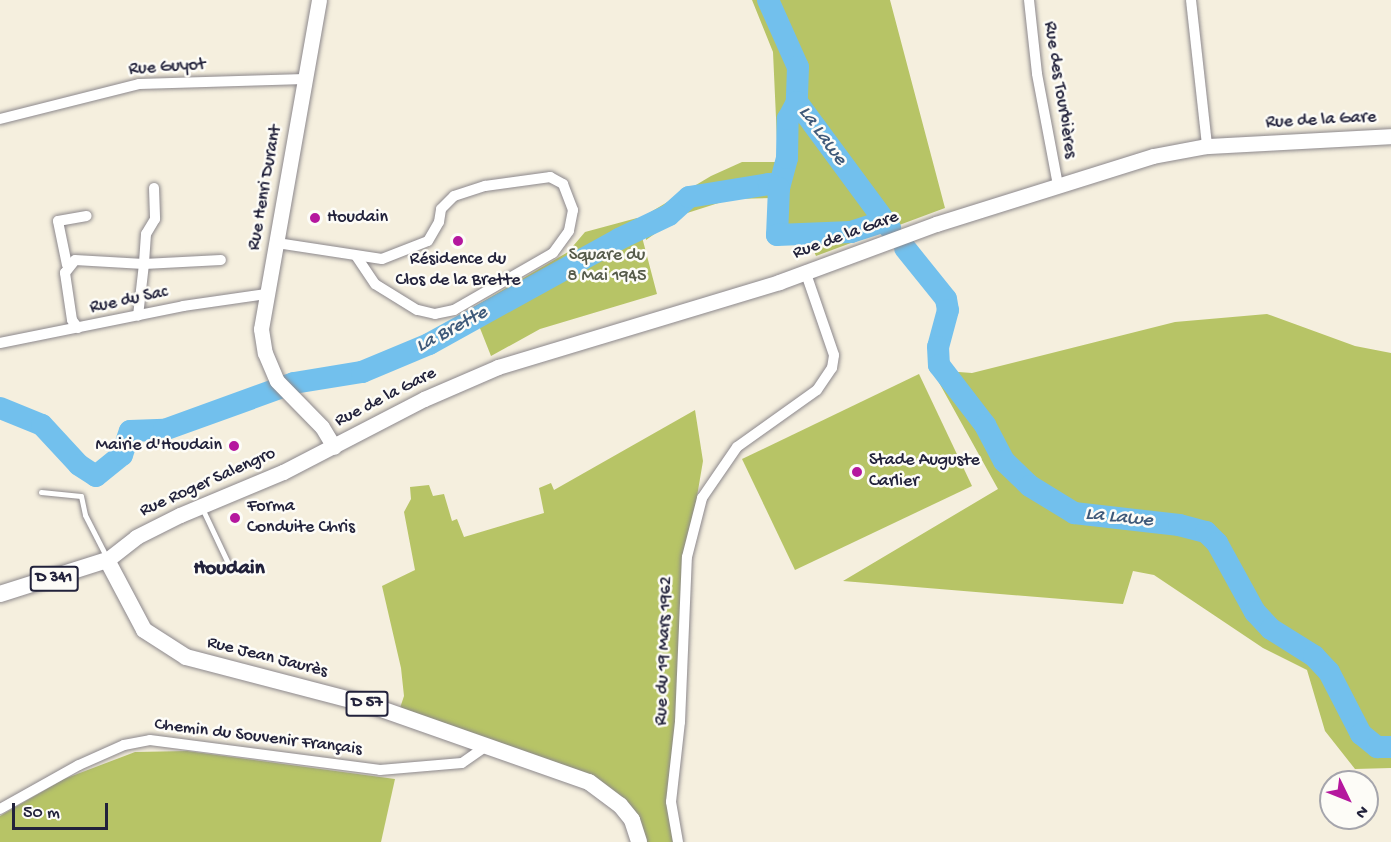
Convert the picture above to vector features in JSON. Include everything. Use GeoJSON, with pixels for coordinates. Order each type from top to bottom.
{"type":"FeatureCollection","features":[{"type":"Feature","properties":{"kind":"main road","name":"Rue Henri Durant"},"geometry":{"type":"LineString","coordinates":[[319,0],[261,329],[265,353],[281,386],[322,427],[334,447]]}},
{"type":"Feature","properties":{"kind":"main road","name":"Rue de la Gare"},"geometry":{"type":"LineString","coordinates":[[334,447],[471,377],[806,271],[1058,185],[1153,156],[1207,146],[1391,136]]}},
{"type":"Feature","properties":{"kind":"main road","name":"Rue Roger Salengro"},"geometry":{"type":"LineString","coordinates":[[0,594],[107,560],[136,537],[334,447]]}},
{"type":"Feature","properties":{"kind":"main road","name":"Rue Jean Jaurès"},"geometry":{"type":"LineString","coordinates":[[107,560],[144,630],[186,657],[367,704],[589,783],[604,792],[632,820],[639,842]]}},
{"type":"Feature","properties":{"kind":"street","name":"Rue des Tourbières"},"geometry":{"type":"LineString","coordinates":[[1029,0],[1036,74],[1058,185]]}},
{"type":"Feature","properties":{"kind":"street"},"geometry":{"type":"LineString","coordinates":[[1191,0],[1207,146]]}},
{"type":"Feature","properties":{"kind":"street","name":"Rue Guyot"},"geometry":{"type":"LineString","coordinates":[[0,119],[140,84],[304,79]]}},
{"type":"Feature","properties":{"kind":"street"},"geometry":{"type":"LineString","coordinates":[[277,243],[382,259],[428,241],[440,222],[441,209],[453,196],[485,186],[550,177],[563,184],[573,210],[569,231],[553,253],[454,310],[435,314],[417,310],[375,284],[356,256]]}},
{"type":"Feature","properties":{"kind":"street"},"geometry":{"type":"LineString","coordinates":[[138,316],[146,234],[155,219],[154,188]]}},
{"type":"Feature","properties":{"kind":"street"},"geometry":{"type":"LineString","coordinates":[[78,328],[72,320],[68,265],[58,221],[87,216]]}},
{"type":"Feature","properties":{"kind":"street"},"geometry":{"type":"LineString","coordinates":[[68,265],[75,260],[144,264],[221,260]]}},
{"type":"Feature","properties":{"kind":"street","name":"Rue du 19 Mars 1962"},"geometry":{"type":"LineString","coordinates":[[678,842],[671,802],[680,722],[687,557],[702,498],[738,447],[817,390],[832,368],[834,355],[806,271]]}},
{"type":"Feature","properties":{"kind":"street","name":"Rue du Sac"},"geometry":{"type":"LineString","coordinates":[[0,343],[266,294]]}},
{"type":"Feature","properties":{"kind":"street","name":"Chemin du Souvenir Français"},"geometry":{"type":"LineString","coordinates":[[0,809],[79,765],[124,745],[150,740],[380,770],[462,763],[486,746]]}},
{"type":"Feature","properties":{"kind":"lane"},"geometry":{"type":"LineString","coordinates":[[41,492],[81,496],[85,515],[107,560]]}},
{"type":"Feature","properties":{"kind":"lane"},"geometry":{"type":"LineString","coordinates":[[201,507],[227,561]]}},
{"type":"Feature","properties":{"kind":"green space"},"geometry":{"type":"Polygon","coordinates":[[[752,0],[890,0],[945,208],[816,256],[809,239],[772,239],[773,198],[731,199],[681,215],[646,240],[644,216],[711,176],[742,162],[778,162],[773,52],[752,0]]]}},
{"type":"Feature","properties":{"kind":"green space","name":"Square du 8 Mai 1945"},"geometry":{"type":"Polygon","coordinates":[[[637,218],[657,294],[540,329],[491,356],[472,308],[568,252],[585,232],[637,218]]]}},
{"type":"Feature","properties":{"kind":"green space"},"geometry":{"type":"Polygon","coordinates":[[[1267,314],[1355,346],[1391,353],[1391,768],[1355,769],[1325,731],[1307,670],[1263,648],[1154,575],[1133,571],[1123,604],[843,581],[998,489],[932,370],[972,373],[1175,322],[1267,314]]]}},
{"type":"Feature","properties":{"kind":"green space","name":"Stade Auguste Carlier"},"geometry":{"type":"Polygon","coordinates":[[[919,374],[972,486],[795,570],[742,459],[919,374]]]}},
{"type":"Feature","properties":{"kind":"green space"},"geometry":{"type":"Polygon","coordinates":[[[695,410],[703,461],[683,579],[671,802],[678,842],[639,842],[604,792],[398,714],[404,696],[401,668],[382,586],[415,570],[404,512],[411,499],[410,487],[429,485],[433,496],[444,494],[452,521],[457,519],[464,537],[544,513],[539,488],[551,483],[554,490],[695,410]]]}},
{"type":"Feature","properties":{"kind":"green space"},"geometry":{"type":"Polygon","coordinates":[[[187,751],[395,779],[381,842],[0,842],[0,816],[64,779],[135,752],[187,751]]]}},
{"type":"Feature","properties":{"kind":"waterway","name":"La Lawe"},"geometry":{"type":"LineString","coordinates":[[768,0],[798,67],[797,102],[890,228]]}},
{"type":"Feature","properties":{"kind":"waterway"},"geometry":{"type":"LineString","coordinates":[[779,188],[787,158],[788,119],[797,102]]}},
{"type":"Feature","properties":{"kind":"waterway","name":"La Brette"},"geometry":{"type":"LineString","coordinates":[[0,408],[42,425],[79,465],[96,476],[122,455],[130,431],[164,430],[294,383],[362,372],[429,344],[619,239],[669,215],[689,197],[769,184],[779,188],[777,235],[851,232],[884,221]]}},
{"type":"Feature","properties":{"kind":"waterway","name":"La Lawe"},"geometry":{"type":"LineString","coordinates":[[905,248],[946,299],[948,310],[938,347],[939,365],[985,425],[1004,461],[1030,486],[1074,513],[1179,525],[1206,532],[1217,543],[1255,612],[1271,629],[1314,656],[1329,672],[1361,734],[1377,747],[1391,747]]}},
{"type":"Feature","properties":{"kind":"place","name":"Houdain"},"geometry":{"type":"Point","coordinates":[315,218]}},
{"type":"Feature","properties":{"kind":"place","name":"Résidence du Clos de la Brette"},"geometry":{"type":"Point","coordinates":[458,241]}},
{"type":"Feature","properties":{"kind":"place","name":"Mairie d'Houdain"},"geometry":{"type":"Point","coordinates":[234,446]}},
{"type":"Feature","properties":{"kind":"place","name":"Stade Auguste Carlier"},"geometry":{"type":"Point","coordinates":[857,472]}},
{"type":"Feature","properties":{"kind":"place","name":"Forma Conduite Chris"},"geometry":{"type":"Point","coordinates":[235,518]}},
{"type":"Feature","properties":{"kind":"district","name":"Houdain"},"geometry":{"type":"Point","coordinates":[229,570]}}]}
